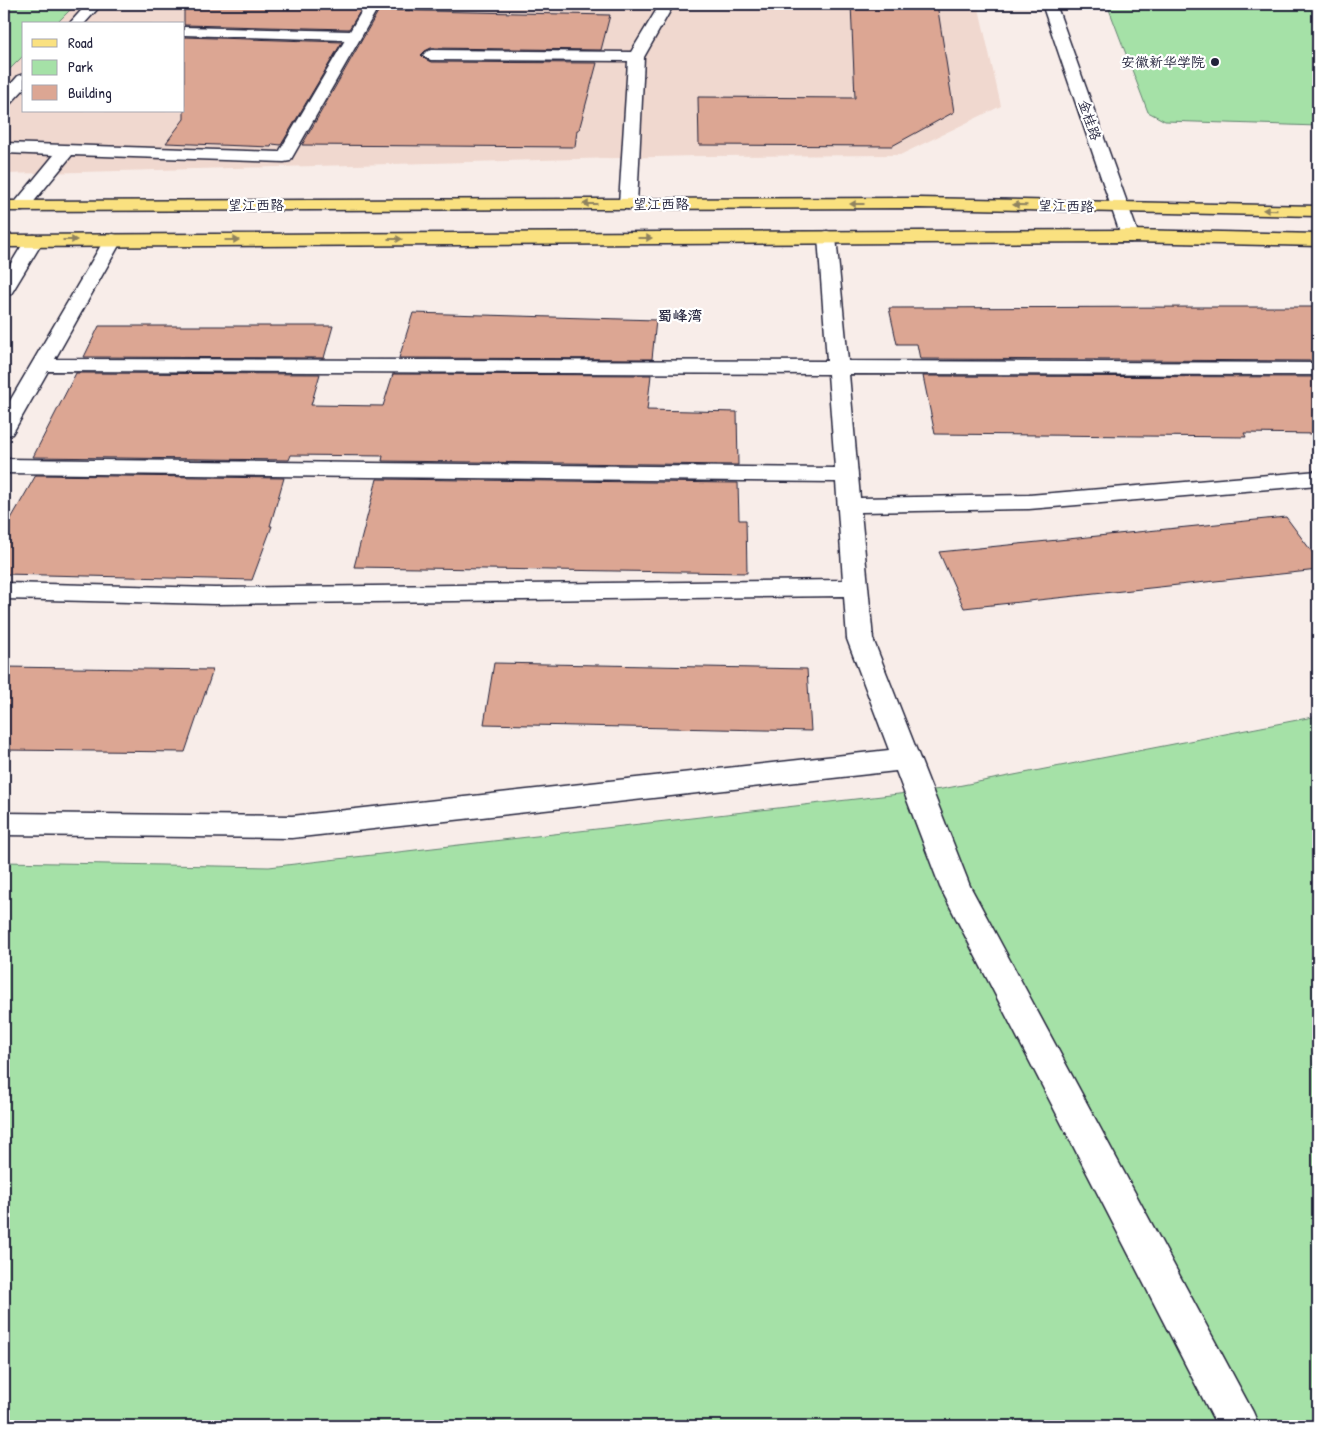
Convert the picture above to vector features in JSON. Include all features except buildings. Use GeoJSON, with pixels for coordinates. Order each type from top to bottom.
{"type":"FeatureCollection","features":[{"type":"Feature","properties":{"kind":"main road","name":"望江西路"},"geometry":{"type":"LineString","coordinates":[[12,206],[919,203],[1318,211]]}},
{"type":"Feature","properties":{"kind":"main road","name":"望江西路"},"geometry":{"type":"LineString","coordinates":[[4,241],[1130,236],[1318,240]]}},
{"type":"Feature","properties":{"kind":"street"},"geometry":{"type":"LineString","coordinates":[[78,22],[95,4]]}},
{"type":"Feature","properties":{"kind":"street"},"geometry":{"type":"LineString","coordinates":[[4,148],[284,157],[373,4]]}},
{"type":"Feature","properties":{"kind":"street"},"geometry":{"type":"LineString","coordinates":[[628,204],[636,57],[666,4],[647,4]]}},
{"type":"Feature","properties":{"kind":"street","name":"金桂路"},"geometry":{"type":"LineString","coordinates":[[1049,4],[1130,236]]}},
{"type":"Feature","properties":{"kind":"street"},"geometry":{"type":"LineString","coordinates":[[185,31],[354,36]]}},
{"type":"Feature","properties":{"kind":"street"},"geometry":{"type":"LineString","coordinates":[[431,55],[636,57]]}},
{"type":"Feature","properties":{"kind":"street"},"geometry":{"type":"LineString","coordinates":[[4,101],[22,82]]}},
{"type":"Feature","properties":{"kind":"street"},"geometry":{"type":"LineString","coordinates":[[12,206],[67,150]]}},
{"type":"Feature","properties":{"kind":"street"},"geometry":{"type":"LineString","coordinates":[[827,237],[860,639],[955,886],[1239,1426]]}},
{"type":"Feature","properties":{"kind":"street"},"geometry":{"type":"LineString","coordinates":[[4,429],[113,240]]}},
{"type":"Feature","properties":{"kind":"street"},"geometry":{"type":"LineString","coordinates":[[4,290],[34,241]]}},
{"type":"Feature","properties":{"kind":"street"},"geometry":{"type":"LineString","coordinates":[[40,365],[1318,368]]}},
{"type":"Feature","properties":{"kind":"street"},"geometry":{"type":"LineString","coordinates":[[4,466],[846,475]]}},
{"type":"Feature","properties":{"kind":"street"},"geometry":{"type":"LineString","coordinates":[[849,505],[1029,502],[1318,478]]}},
{"type":"Feature","properties":{"kind":"street"},"geometry":{"type":"LineString","coordinates":[[4,591],[215,596],[856,588]]}},
{"type":"Feature","properties":{"kind":"street"},"geometry":{"type":"LineString","coordinates":[[4,824],[292,827],[906,759]]}},
{"type":"Feature","properties":{"kind":"shaded area"},"geometry":{"type":"Polygon","coordinates":[[[76,4],[978,4],[1001,106],[900,155],[695,156],[4,174],[4,75],[22,57],[22,112],[185,112],[185,22],[58,22],[76,4]]]}},
{"type":"Feature","properties":{"kind":"green space"},"geometry":{"type":"Polygon","coordinates":[[[4,4],[76,4],[58,22],[22,22],[22,57],[4,75],[4,4]]]}},
{"type":"Feature","properties":{"kind":"green space","name":"安徽新华学院"},"geometry":{"type":"Polygon","coordinates":[[[1107,4],[1318,4],[1318,126],[1165,121],[1148,112],[1107,4]]]}},
{"type":"Feature","properties":{"kind":"green space"},"geometry":{"type":"Polygon","coordinates":[[[1318,716],[1318,1426],[4,1426],[4,862],[269,867],[942,789],[1318,716]]]}},
{"type":"Feature","properties":{"kind":"place","name":"安徽新华学院"},"geometry":{"type":"Point","coordinates":[1215,62]}},
{"type":"Feature","properties":{"kind":"district","name":"蜀峰湾"},"geometry":{"type":"Point","coordinates":[680,316]}}]}
